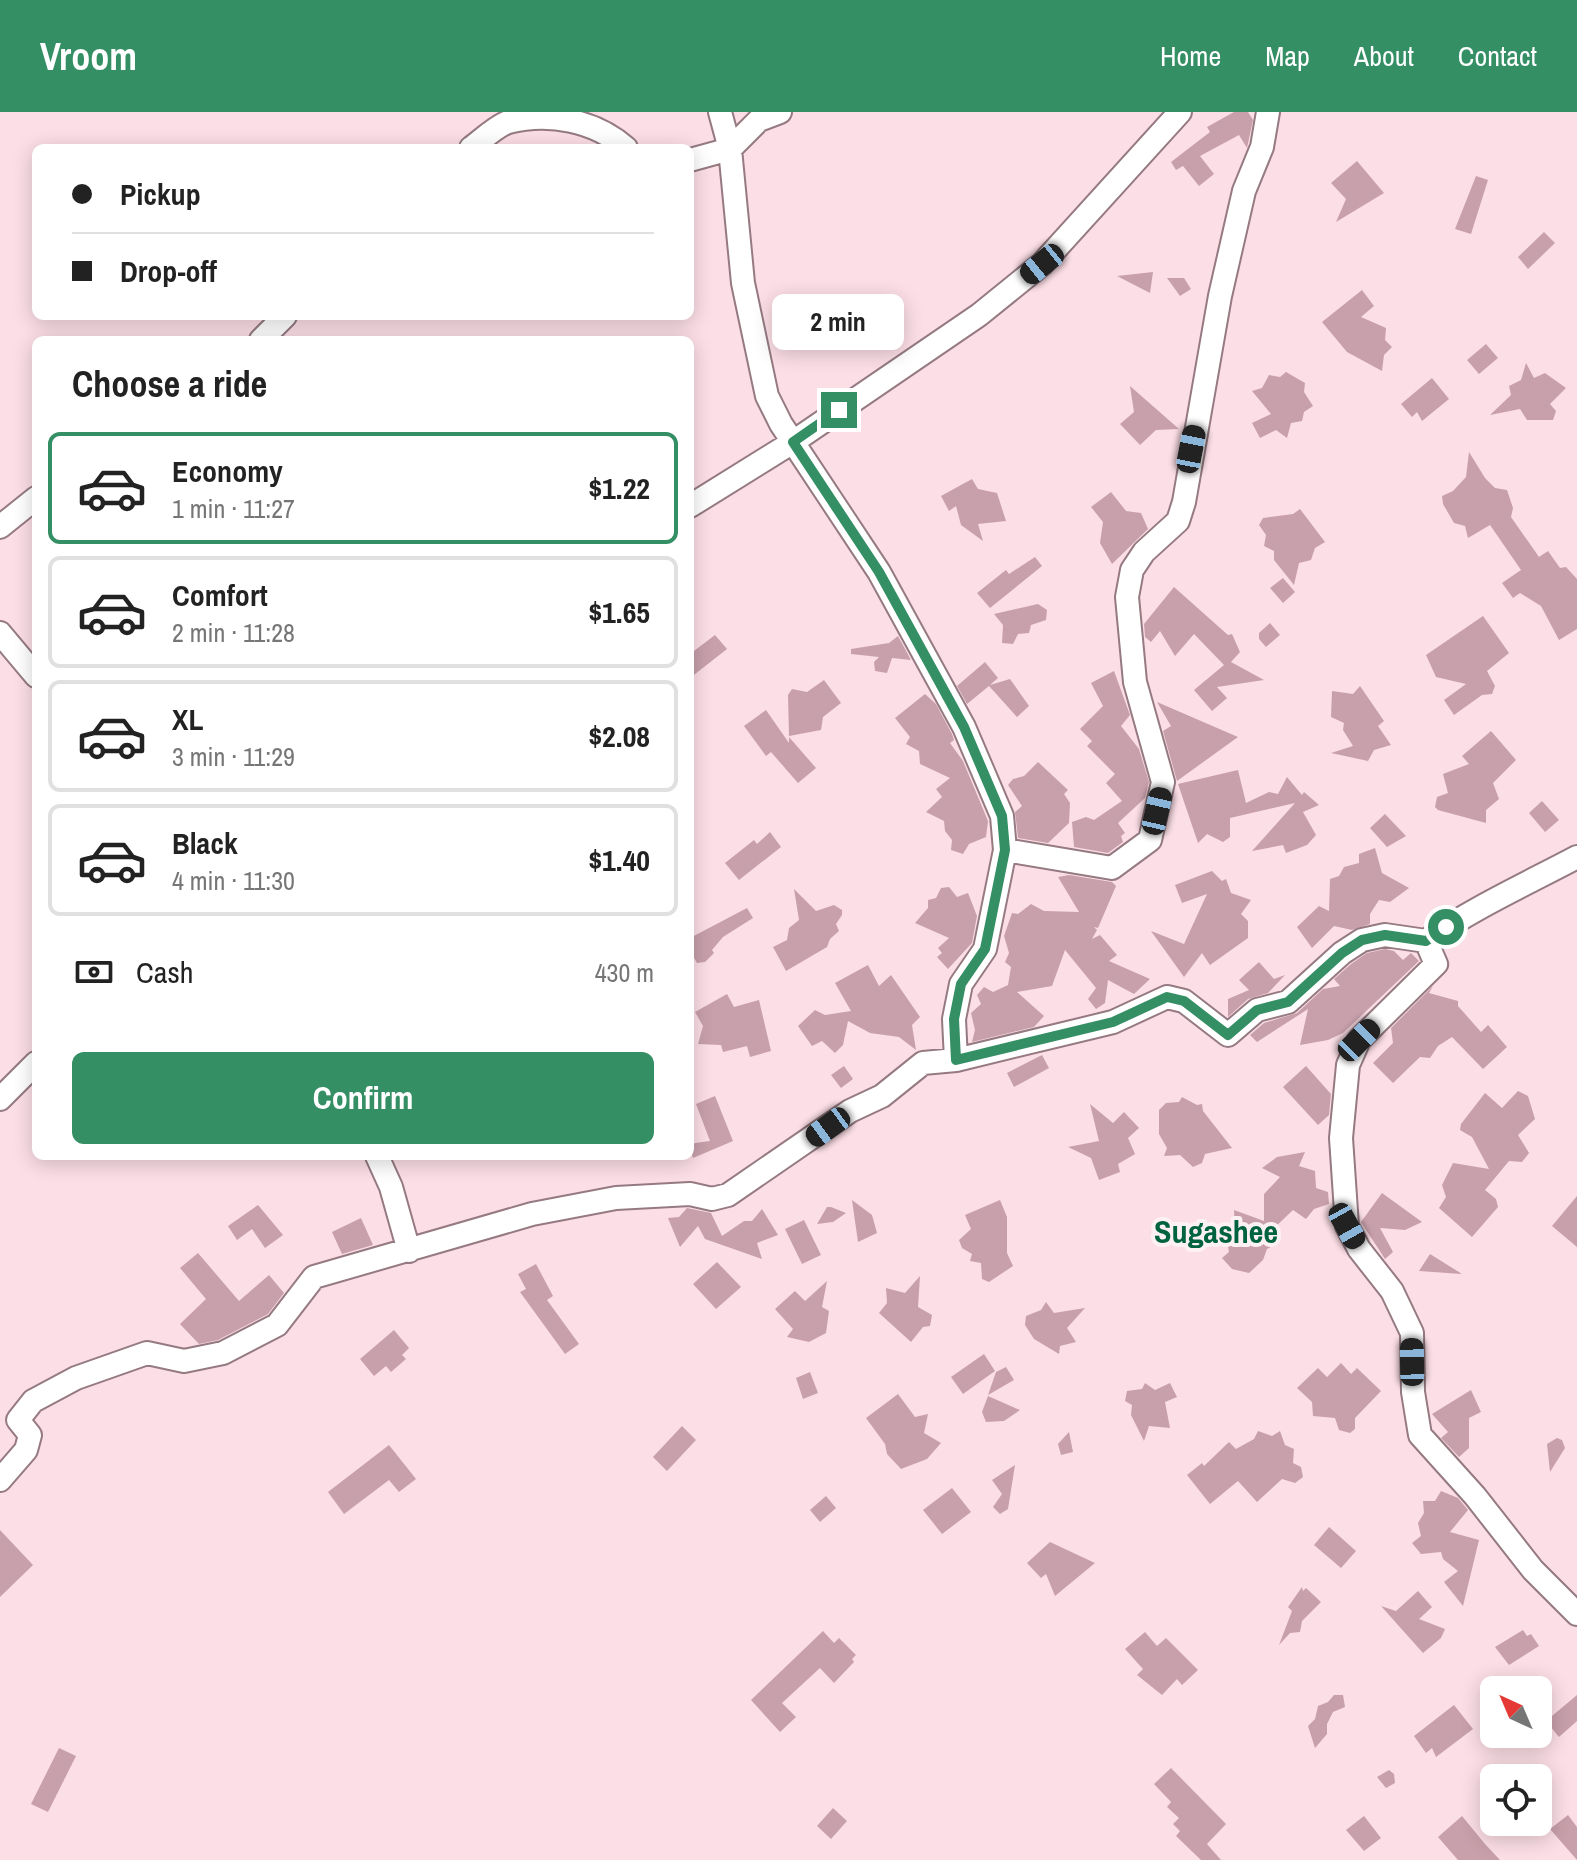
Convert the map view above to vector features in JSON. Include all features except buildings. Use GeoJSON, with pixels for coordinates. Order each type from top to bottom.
{"type":"FeatureCollection","features":[{"type":"Feature","properties":{"kind":"street"},"geometry":{"type":"LineString","coordinates":[[720,112],[730,149],[743,283],[767,396],[793,442],[879,572],[964,727],[991,783],[1002,816],[1005,850],[985,949],[961,984],[954,1019],[956,1060]]}},
{"type":"Feature","properties":{"kind":"street"},"geometry":{"type":"LineString","coordinates":[[694,159],[730,149],[759,120],[780,112]]}},
{"type":"Feature","properties":{"kind":"street"},"geometry":{"type":"LineString","coordinates":[[694,504],[793,442],[979,315],[1042,264],[1180,112]]}},
{"type":"Feature","properties":{"kind":"street"},"geometry":{"type":"LineString","coordinates":[[1005,850],[1112,868],[1150,840],[1163,782],[1135,682],[1127,597],[1132,570],[1144,552],[1178,521],[1184,502],[1220,296],[1244,191],[1262,147],[1268,112]]}},
{"type":"Feature","properties":{"kind":"street"},"geometry":{"type":"LineString","coordinates":[[477,144],[508,122],[543,115],[573,117],[607,131],[622,144]]}},
{"type":"Feature","properties":{"kind":"street"},"geometry":{"type":"LineString","coordinates":[[265,336],[281,320]]}},
{"type":"Feature","properties":{"kind":"street"},"geometry":{"type":"LineString","coordinates":[[0,527],[32,501]]}},
{"type":"Feature","properties":{"kind":"street"},"geometry":{"type":"LineString","coordinates":[[0,633],[32,671]]}},
{"type":"Feature","properties":{"kind":"street"},"geometry":{"type":"LineString","coordinates":[[0,1480],[26,1450],[30,1435],[18,1420],[33,1401],[76,1378],[147,1353],[184,1361],[223,1353],[277,1325],[314,1277],[532,1214],[616,1198],[690,1194],[712,1199],[728,1195],[785,1159],[850,1111],[882,1096],[923,1063],[956,1060],[1113,1022],[1167,997],[1184,1001],[1228,1035],[1257,1010],[1288,1002],[1342,953],[1362,940],[1385,935],[1426,941],[1466,913],[1511,893],[1577,857]]}},
{"type":"Feature","properties":{"kind":"street"},"geometry":{"type":"LineString","coordinates":[[1426,941],[1436,964],[1359,1040],[1348,1065],[1341,1138],[1347,1226],[1359,1249],[1392,1291],[1412,1333],[1413,1392],[1420,1435],[1475,1496],[1533,1570],[1577,1614]]}},
{"type":"Feature","properties":{"kind":"street"},"geometry":{"type":"LineString","coordinates":[[0,1099],[32,1067]]}},
{"type":"Feature","properties":{"kind":"street"},"geometry":{"type":"LineString","coordinates":[[379,1160],[391,1187],[409,1251]]}},
{"type":"Feature","properties":{"kind":"district","name":"Sugashee"},"geometry":{"type":"Point","coordinates":[1216,1231]}},
{"type":"Feature","properties":{"kind":"route"},"geometry":{"type":"LineString","coordinates":[[839,410],[793,442],[879,572],[964,727],[991,783],[1002,816],[1005,850],[985,949],[961,984],[954,1019],[956,1060],[1057,1033],[1113,1022],[1167,997],[1184,1001],[1228,1035],[1257,1010],[1288,1002],[1342,953],[1362,940],[1385,935],[1426,941],[1446,927]]}}]}
